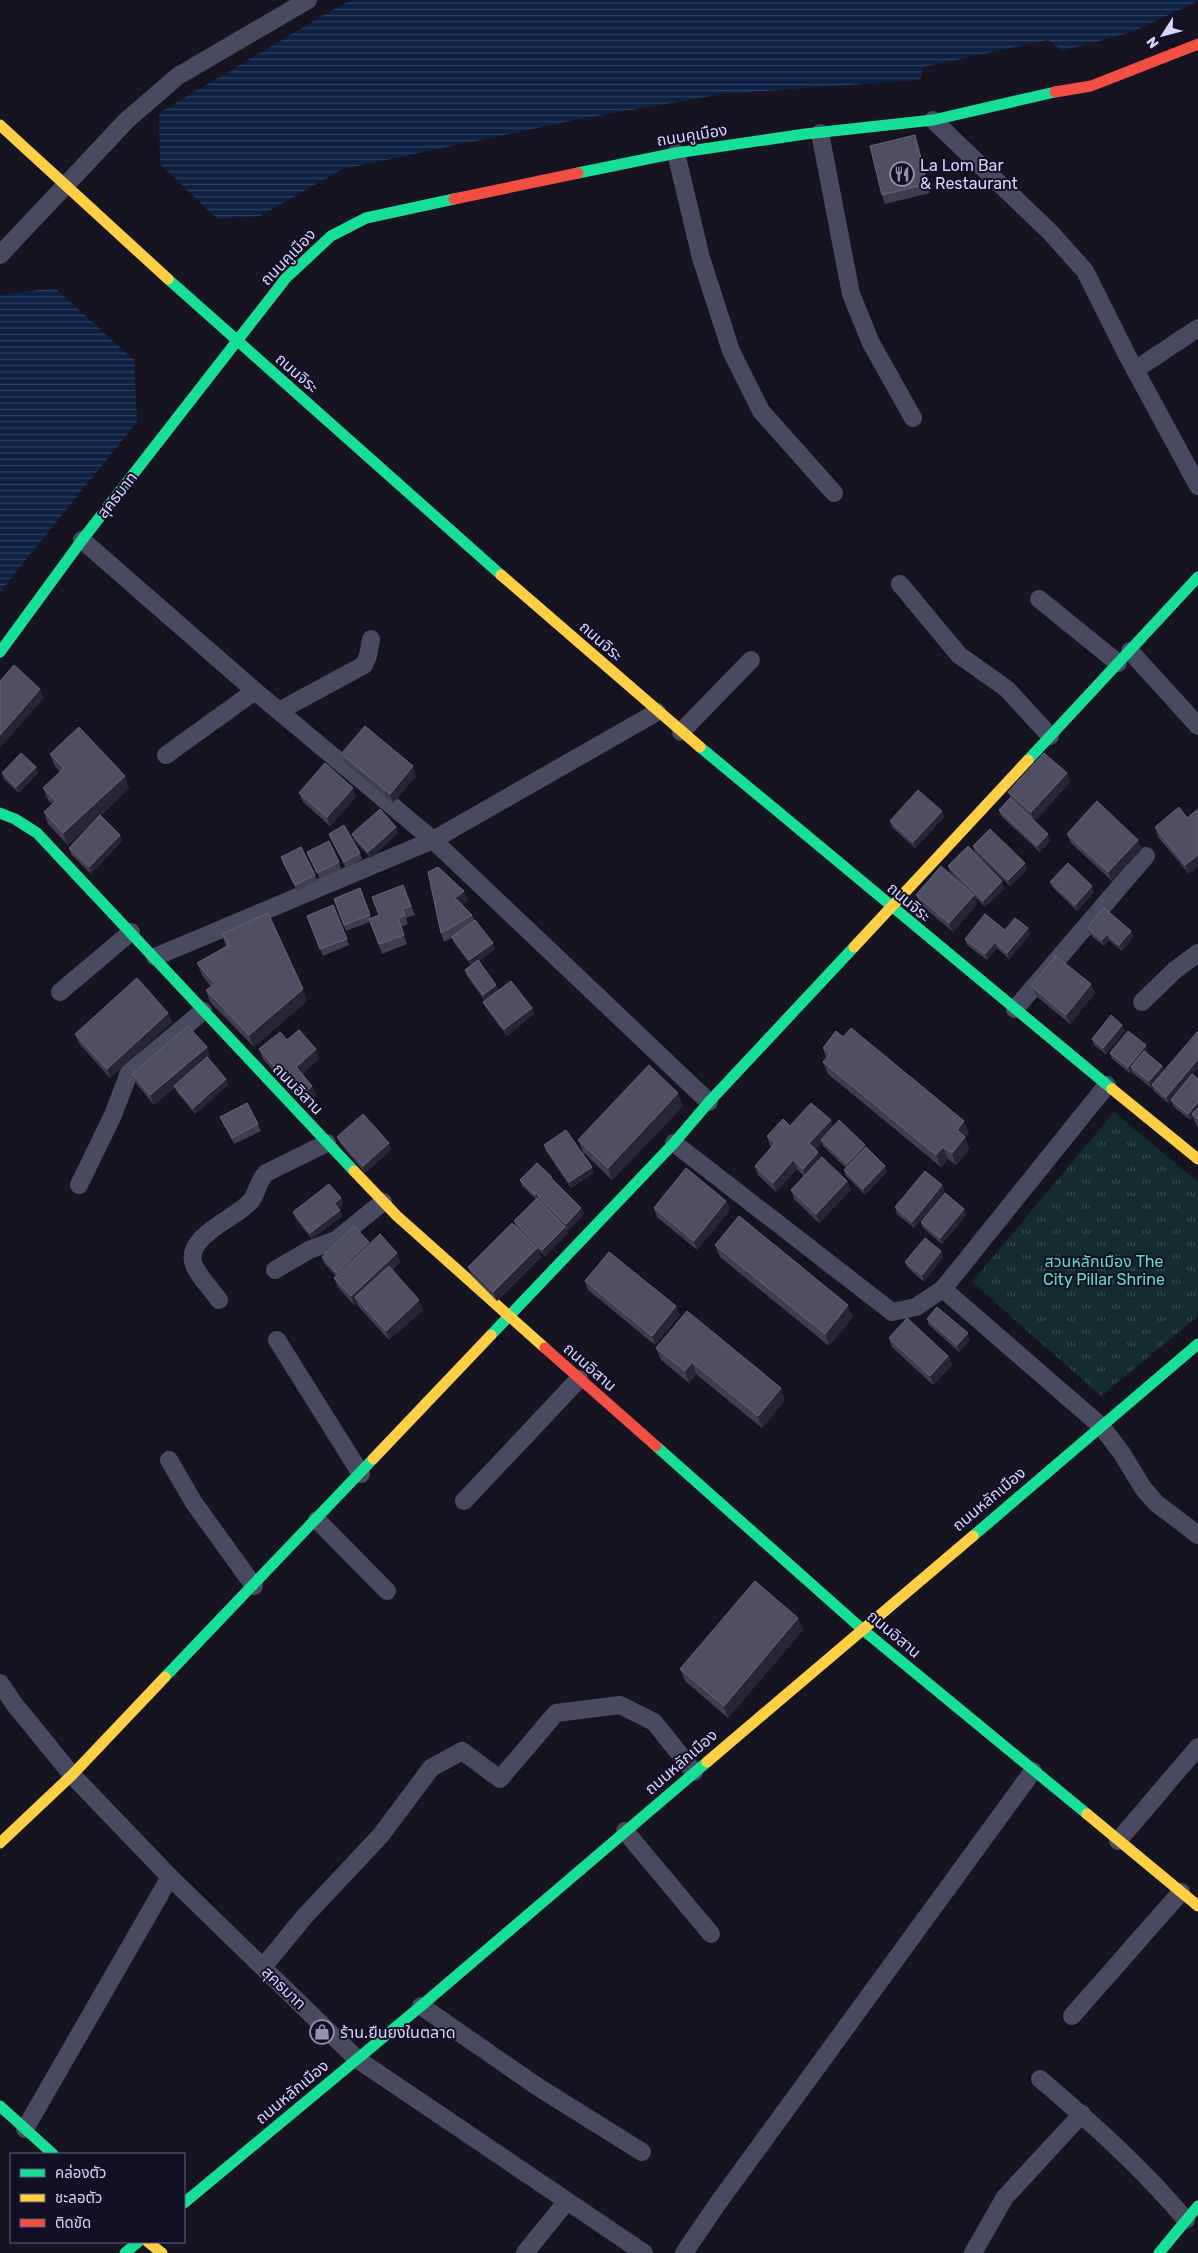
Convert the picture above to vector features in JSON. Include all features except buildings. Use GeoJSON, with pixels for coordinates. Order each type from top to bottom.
{"type":"FeatureCollection","features":[{"type":"Feature","properties":{"kind":"street"},"geometry":{"type":"LineString","coordinates":[[0,255],[127,120],[178,76],[308,0]]}},
{"type":"Feature","properties":{"kind":"street","name":"ถนนคูเมือง"},"geometry":{"type":"LineString","coordinates":[[238,343],[286,278],[331,236],[366,218],[676,153],[805,134],[933,120],[1024,98],[1092,86],[1198,44]]}},
{"type":"Feature","properties":{"kind":"street"},"geometry":{"type":"LineString","coordinates":[[933,120],[1050,232],[1085,271],[1135,370],[1198,486]]}},
{"type":"Feature","properties":{"kind":"street","name":"ถนนจิระ"},"geometry":{"type":"LineString","coordinates":[[0,125],[238,343],[656,712],[890,907],[1198,1159]]}},
{"type":"Feature","properties":{"kind":"street"},"geometry":{"type":"LineString","coordinates":[[820,133],[851,294],[871,343],[914,418]]}},
{"type":"Feature","properties":{"kind":"street"},"geometry":{"type":"LineString","coordinates":[[676,153],[701,258],[731,352],[762,411],[834,493]]}},
{"type":"Feature","properties":{"kind":"street"},"geometry":{"type":"LineString","coordinates":[[1135,370],[1198,328]]}},
{"type":"Feature","properties":{"kind":"street","name":"สุคธมาท"},"geometry":{"type":"LineString","coordinates":[[0,652],[82,540],[238,343]]}},
{"type":"Feature","properties":{"kind":"street"},"geometry":{"type":"LineString","coordinates":[[82,540],[279,711],[433,840],[709,1102]]}},
{"type":"Feature","properties":{"kind":"street"},"geometry":{"type":"LineString","coordinates":[[0,1843],[72,1775],[254,1586],[674,1143],[709,1102],[1198,577]]}},
{"type":"Feature","properties":{"kind":"street"},"geometry":{"type":"LineString","coordinates":[[900,584],[959,655],[1007,689],[1050,736]]}},
{"type":"Feature","properties":{"kind":"street"},"geometry":{"type":"LineString","coordinates":[[1039,599],[1124,657],[1198,726]]}},
{"type":"Feature","properties":{"kind":"street"},"geometry":{"type":"LineString","coordinates":[[279,711],[364,665],[371,639]]}},
{"type":"Feature","properties":{"kind":"street"},"geometry":{"type":"LineString","coordinates":[[681,732],[751,660]]}},
{"type":"Feature","properties":{"kind":"street"},"geometry":{"type":"LineString","coordinates":[[166,755],[255,690]]}},
{"type":"Feature","properties":{"kind":"street"},"geometry":{"type":"LineString","coordinates":[[155,957],[433,840],[656,712]]}},
{"type":"Feature","properties":{"kind":"street","name":"ถนนอิสาน"},"geometry":{"type":"LineString","coordinates":[[0,813],[15,818],[37,833],[383,1202],[509,1317],[862,1629],[1198,1906]]}},
{"type":"Feature","properties":{"kind":"street"},"geometry":{"type":"LineString","coordinates":[[1015,1009],[1146,856]]}},
{"type":"Feature","properties":{"kind":"street"},"geometry":{"type":"LineString","coordinates":[[60,992],[131,932]]}},
{"type":"Feature","properties":{"kind":"street"},"geometry":{"type":"LineString","coordinates":[[1142,1002],[1175,970],[1198,953]]}},
{"type":"Feature","properties":{"kind":"street"},"geometry":{"type":"LineString","coordinates":[[79,1185],[104,1133],[128,1073],[202,1011]]}},
{"type":"Feature","properties":{"kind":"street"},"geometry":{"type":"LineString","coordinates":[[674,1143],[892,1312],[916,1307],[943,1288],[1108,1085]]}},
{"type":"Feature","properties":{"kind":"street"},"geometry":{"type":"LineString","coordinates":[[219,1300],[194,1265],[192,1255],[198,1243],[214,1227],[250,1203],[256,1192],[259,1180],[266,1172],[327,1143]]}},
{"type":"Feature","properties":{"kind":"street"},"geometry":{"type":"LineString","coordinates":[[275,1270],[309,1250],[336,1240],[383,1202]]}},
{"type":"Feature","properties":{"kind":"street"},"geometry":{"type":"LineString","coordinates":[[943,1288],[1101,1426],[1121,1452],[1143,1488],[1156,1503],[1198,1535]]}},
{"type":"Feature","properties":{"kind":"street"},"geometry":{"type":"LineString","coordinates":[[277,1340],[360,1474]]}},
{"type":"Feature","properties":{"kind":"street","name":"ถนนหลักเมือง"},"geometry":{"type":"LineString","coordinates":[[185,2203],[421,2006],[1198,1344]]}},
{"type":"Feature","properties":{"kind":"street"},"geometry":{"type":"LineString","coordinates":[[464,1501],[579,1379]]}},
{"type":"Feature","properties":{"kind":"street"},"geometry":{"type":"LineString","coordinates":[[169,1460],[194,1503],[254,1586]]}},
{"type":"Feature","properties":{"kind":"street"},"geometry":{"type":"LineString","coordinates":[[317,1520],[387,1591]]}},
{"type":"Feature","properties":{"kind":"street","name":"สุคธมาท"},"geometry":{"type":"LineString","coordinates":[[0,1683],[15,1705],[72,1775],[170,1877],[358,2058],[644,2253]]}},
{"type":"Feature","properties":{"kind":"street"},"geometry":{"type":"LineString","coordinates":[[263,1967],[305,1916],[381,1835],[431,1768],[462,1751],[500,1780],[556,1713],[620,1705],[654,1722],[694,1772]]}},
{"type":"Feature","properties":{"kind":"street"},"geometry":{"type":"LineString","coordinates":[[1118,1841],[1198,1747]]}},
{"type":"Feature","properties":{"kind":"street"},"geometry":{"type":"LineString","coordinates":[[684,2253],[718,2203],[1033,1771]]}},
{"type":"Feature","properties":{"kind":"street"},"geometry":{"type":"LineString","coordinates":[[625,1831],[711,1934]]}},
{"type":"Feature","properties":{"kind":"street"},"geometry":{"type":"LineString","coordinates":[[25,2128],[170,1877]]}},
{"type":"Feature","properties":{"kind":"street"},"geometry":{"type":"LineString","coordinates":[[1072,2016],[1182,1892]]}},
{"type":"Feature","properties":{"kind":"street"},"geometry":{"type":"LineString","coordinates":[[421,2006],[538,2086],[642,2152]]}},
{"type":"Feature","properties":{"kind":"street"},"geometry":{"type":"LineString","coordinates":[[1040,2079],[1111,2139],[1186,2220]]}},
{"type":"Feature","properties":{"kind":"street"},"geometry":{"type":"LineString","coordinates":[[0,2106],[52,2153]]}},
{"type":"Feature","properties":{"kind":"street"},"geometry":{"type":"LineString","coordinates":[[973,2253],[1005,2198],[1082,2114]]}},
{"type":"Feature","properties":{"kind":"street"},"geometry":{"type":"LineString","coordinates":[[525,2253],[567,2201]]}},
{"type":"Feature","properties":{"kind":"street"},"geometry":{"type":"LineString","coordinates":[[1159,2253],[1198,2206]]}},
{"type":"Feature","properties":{"kind":"street"},"geometry":{"type":"LineString","coordinates":[[125,2253],[137,2243]]}},
{"type":"Feature","properties":{"kind":"street"},"geometry":{"type":"LineString","coordinates":[[149,2243],[162,2253]]}},
{"type":"Feature","properties":{"kind":"green space","name":"สวนหลักเมือง The City Pillar Shrine"},"geometry":{"type":"Polygon","coordinates":[[[1114,1112],[1198,1182],[1198,1316],[1101,1396],[972,1282],[1114,1112]]]}},
{"type":"Feature","properties":{"kind":"water"},"geometry":{"type":"Polygon","coordinates":[[[353,0],[1198,1],[1132,32],[1062,51],[1048,40],[924,67],[920,80],[723,94],[580,119],[343,169],[260,216],[217,219],[160,164],[159,113],[339,6],[353,0]]]}},
{"type":"Feature","properties":{"kind":"water"},"geometry":{"type":"Polygon","coordinates":[[[55,288],[134,360],[137,422],[0,592],[0,295],[55,288]]]}},
{"type":"Feature","properties":{"kind":"traffic: fast"},"geometry":{"type":"LineString","coordinates":[[578,173],[676,153],[805,134],[933,120],[1055,92]]}},
{"type":"Feature","properties":{"kind":"traffic: fast"},"geometry":{"type":"LineString","coordinates":[[0,652],[82,540],[286,278],[331,236],[366,218],[454,199]]}},
{"type":"Feature","properties":{"kind":"traffic: fast"},"geometry":{"type":"LineString","coordinates":[[168,279],[501,575]]}},
{"type":"Feature","properties":{"kind":"traffic: fast"},"geometry":{"type":"LineString","coordinates":[[1028,760],[1198,577]]}},
{"type":"Feature","properties":{"kind":"traffic: fast"},"geometry":{"type":"LineString","coordinates":[[700,747],[1112,1089]]}},
{"type":"Feature","properties":{"kind":"traffic: fast"},"geometry":{"type":"LineString","coordinates":[[0,813],[15,819],[37,833],[354,1171]]}},
{"type":"Feature","properties":{"kind":"traffic: fast"},"geometry":{"type":"LineString","coordinates":[[491,1335],[674,1143],[709,1102],[854,947]]}},
{"type":"Feature","properties":{"kind":"traffic: fast"},"geometry":{"type":"LineString","coordinates":[[973,1536],[1198,1344]]}},
{"type":"Feature","properties":{"kind":"traffic: fast"},"geometry":{"type":"LineString","coordinates":[[656,1446],[862,1629],[1087,1814]]}},
{"type":"Feature","properties":{"kind":"traffic: fast"},"geometry":{"type":"LineString","coordinates":[[165,1677],[373,1459]]}},
{"type":"Feature","properties":{"kind":"traffic: fast"},"geometry":{"type":"LineString","coordinates":[[185,2202],[421,2006],[707,1762]]}},
{"type":"Feature","properties":{"kind":"traffic: fast"},"geometry":{"type":"LineString","coordinates":[[0,2106],[52,2153]]}},
{"type":"Feature","properties":{"kind":"traffic: fast"},"geometry":{"type":"LineString","coordinates":[[1159,2253],[1198,2206]]}},
{"type":"Feature","properties":{"kind":"traffic: fast"},"geometry":{"type":"LineString","coordinates":[[125,2253],[137,2243]]}},
{"type":"Feature","properties":{"kind":"traffic: slow"},"geometry":{"type":"LineString","coordinates":[[0,125],[168,279]]}},
{"type":"Feature","properties":{"kind":"traffic: slow"},"geometry":{"type":"LineString","coordinates":[[501,575],[700,747]]}},
{"type":"Feature","properties":{"kind":"traffic: slow"},"geometry":{"type":"LineString","coordinates":[[854,947],[1028,760]]}},
{"type":"Feature","properties":{"kind":"traffic: slow"},"geometry":{"type":"LineString","coordinates":[[1112,1089],[1198,1159]]}},
{"type":"Feature","properties":{"kind":"traffic: slow"},"geometry":{"type":"LineString","coordinates":[[354,1171],[397,1216],[545,1348]]}},
{"type":"Feature","properties":{"kind":"traffic: slow"},"geometry":{"type":"LineString","coordinates":[[373,1459],[491,1335]]}},
{"type":"Feature","properties":{"kind":"traffic: slow"},"geometry":{"type":"LineString","coordinates":[[707,1762],[973,1536]]}},
{"type":"Feature","properties":{"kind":"traffic: slow"},"geometry":{"type":"LineString","coordinates":[[0,1843],[72,1775],[165,1677]]}},
{"type":"Feature","properties":{"kind":"traffic: slow"},"geometry":{"type":"LineString","coordinates":[[1087,1814],[1198,1906]]}},
{"type":"Feature","properties":{"kind":"traffic: slow"},"geometry":{"type":"LineString","coordinates":[[149,2243],[162,2253]]}},
{"type":"Feature","properties":{"kind":"traffic: jam"},"geometry":{"type":"LineString","coordinates":[[1055,92],[1091,86],[1198,44]]}},
{"type":"Feature","properties":{"kind":"traffic: jam"},"geometry":{"type":"LineString","coordinates":[[454,199],[578,173]]}},
{"type":"Feature","properties":{"kind":"traffic: jam"},"geometry":{"type":"LineString","coordinates":[[545,1348],[656,1446]]}},
{"type":"Feature","properties":{"kind":"place","name":"La Lom Bar & Restaurant"},"geometry":{"type":"Point","coordinates":[902,174]}},
{"type":"Feature","properties":{"kind":"place","name":"ร้าน.ยืนยงในตลาด"},"geometry":{"type":"Point","coordinates":[322,2032]}}]}
